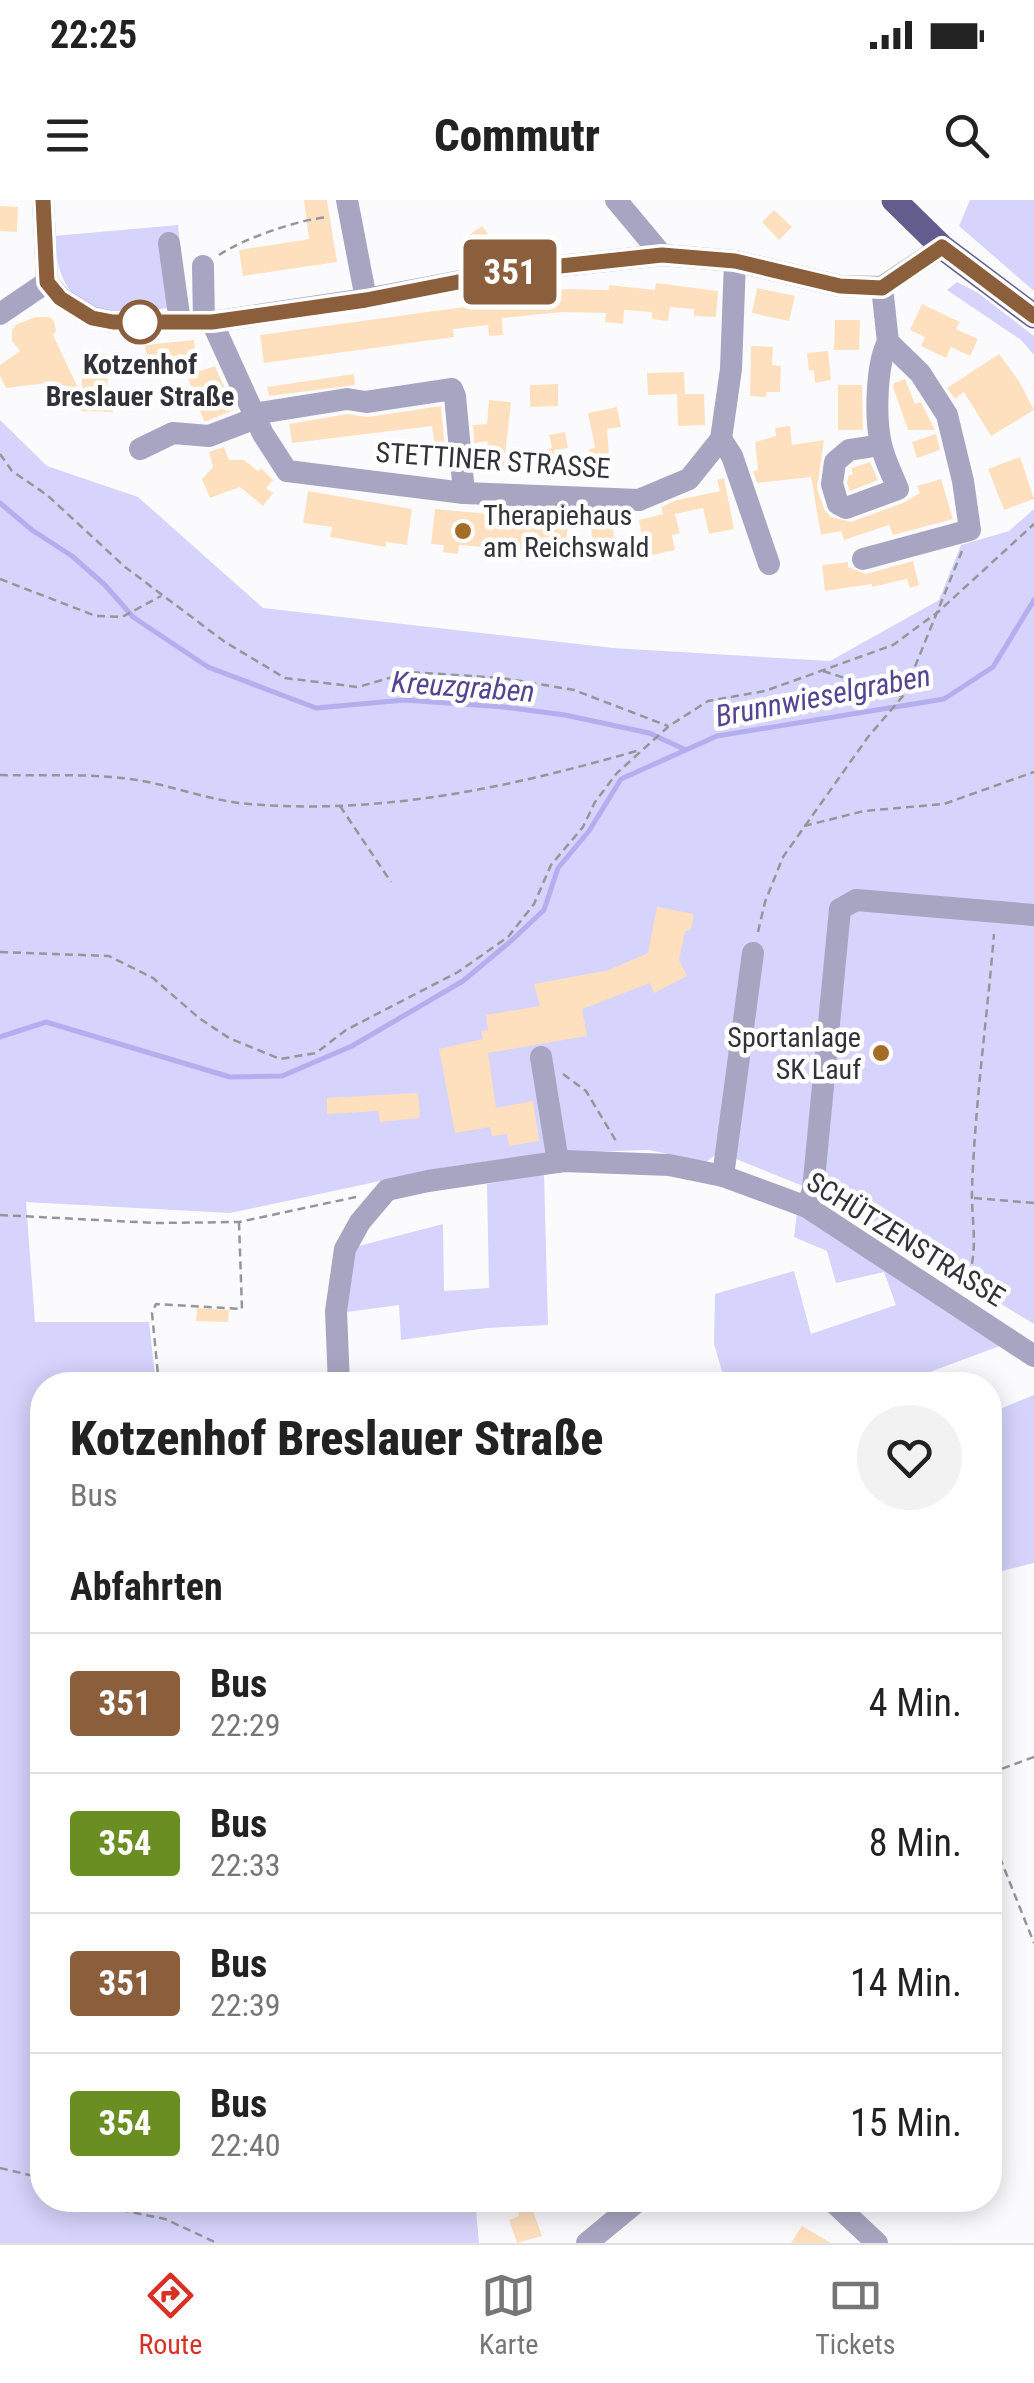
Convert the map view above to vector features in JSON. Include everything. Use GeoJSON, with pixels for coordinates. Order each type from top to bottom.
{"type":"FeatureCollection","features":[{"type":"Feature","properties":{"kind":"main road"},"geometry":{"type":"LineString","coordinates":[[894,200],[942,247],[1034,316]]}},
{"type":"Feature","properties":{"kind":"street"},"geometry":{"type":"LineString","coordinates":[[44,200],[47,282],[60,298],[92,318],[113,322],[208,322],[366,300],[514,271],[662,255],[735,261],[840,286],[882,288],[942,247]]}},
{"type":"Feature","properties":{"kind":"street"},"geometry":{"type":"LineString","coordinates":[[616,200],[662,255]]}},
{"type":"Feature","properties":{"kind":"street"},"geometry":{"type":"LineString","coordinates":[[348,207],[366,300]]}},
{"type":"Feature","properties":{"kind":"street"},"geometry":{"type":"LineString","coordinates":[[170,243],[180,322]]}},
{"type":"Feature","properties":{"kind":"street"},"geometry":{"type":"LineString","coordinates":[[735,261],[731,369],[722,439],[732,456],[770,564]]}},
{"type":"Feature","properties":{"kind":"street"},"geometry":{"type":"LineString","coordinates":[[203,266],[208,322]]}},
{"type":"Feature","properties":{"kind":"street"},"geometry":{"type":"LineString","coordinates":[[0,314],[47,282]]}},
{"type":"Feature","properties":{"kind":"street"},"geometry":{"type":"LineString","coordinates":[[881,446],[881,356],[888,342],[882,288]]}},
{"type":"Feature","properties":{"kind":"street","name":"STETTINER STRASSE"},"geometry":{"type":"LineString","coordinates":[[208,322],[288,472],[464,494],[639,500],[689,479],[722,439]]}},
{"type":"Feature","properties":{"kind":"street"},"geometry":{"type":"LineString","coordinates":[[863,558],[970,530],[947,415],[920,374],[888,342]]}},
{"type":"Feature","properties":{"kind":"street"},"geometry":{"type":"LineString","coordinates":[[140,449],[173,434],[209,436],[255,416],[346,399],[366,402],[452,389],[464,494]]}},
{"type":"Feature","properties":{"kind":"street"},"geometry":{"type":"LineString","coordinates":[[808,1207],[813,1190],[840,909],[844,903],[856,900],[1034,914]]}},
{"type":"Feature","properties":{"kind":"street"},"geometry":{"type":"LineString","coordinates":[[724,1176],[752,953]]}},
{"type":"Feature","properties":{"kind":"street"},"geometry":{"type":"LineString","coordinates":[[541,1057],[558,1162]]}},
{"type":"Feature","properties":{"kind":"street","name":"SCHÜTZENSTRASSE"},"geometry":{"type":"LineString","coordinates":[[387,1190],[558,1162],[669,1165],[724,1176],[808,1207],[1034,1356]]}},
{"type":"Feature","properties":{"kind":"street"},"geometry":{"type":"LineString","coordinates":[[338,1372],[336,1312],[345,1249],[360,1222],[387,1190]]}},
{"type":"Feature","properties":{"kind":"street"},"geometry":{"type":"LineString","coordinates":[[588,2243],[625,2212]]}},
{"type":"Feature","properties":{"kind":"street"},"geometry":{"type":"LineString","coordinates":[[844,2212],[877,2243]]}},
{"type":"Feature","properties":{"kind":"path"},"geometry":{"type":"LineString","coordinates":[[203,266],[242,240],[348,207]]}},
{"type":"Feature","properties":{"kind":"path"},"geometry":{"type":"LineString","coordinates":[[0,454],[12,472],[47,495],[125,567],[225,642],[284,678],[358,687],[410,672],[502,678],[574,690],[668,726]]}},
{"type":"Feature","properties":{"kind":"path"},"geometry":{"type":"LineString","coordinates":[[0,952],[110,956],[153,978],[229,1038],[280,1059],[316,1053],[346,1030],[458,972],[508,936],[534,904],[551,864],[582,827],[596,802],[641,750],[668,726],[708,701],[766,691],[893,645],[938,612],[1034,524]]}},
{"type":"Feature","properties":{"kind":"path"},"geometry":{"type":"LineString","coordinates":[[752,953],[783,857],[868,737],[899,704],[970,530]]}},
{"type":"Feature","properties":{"kind":"path"},"geometry":{"type":"LineString","coordinates":[[0,578],[96,616],[122,617],[162,596]]}},
{"type":"Feature","properties":{"kind":"path"},"geometry":{"type":"LineString","coordinates":[[822,671],[903,696]]}},
{"type":"Feature","properties":{"kind":"path"},"geometry":{"type":"LineString","coordinates":[[0,775],[134,779],[247,804],[339,804],[488,790],[641,750]]}},
{"type":"Feature","properties":{"kind":"path"},"geometry":{"type":"LineString","coordinates":[[804,826],[864,811],[944,804],[1034,772]]}},
{"type":"Feature","properties":{"kind":"path"},"geometry":{"type":"LineString","coordinates":[[339,804],[391,882]]}},
{"type":"Feature","properties":{"kind":"path"},"geometry":{"type":"LineString","coordinates":[[955,1302],[970,1276],[975,1246],[972,1198],[996,912]]}},
{"type":"Feature","properties":{"kind":"path"},"geometry":{"type":"LineString","coordinates":[[541,1057],[586,1091],[630,1164]]}},
{"type":"Feature","properties":{"kind":"path"},"geometry":{"type":"LineString","coordinates":[[0,1215],[156,1223],[240,1222],[387,1190]]}},
{"type":"Feature","properties":{"kind":"path"},"geometry":{"type":"LineString","coordinates":[[972,1198],[1034,1203]]}},
{"type":"Feature","properties":{"kind":"path"},"geometry":{"type":"LineString","coordinates":[[158,1372],[152,1313],[156,1304],[242,1309],[240,1222]]}},
{"type":"Feature","properties":{"kind":"path"},"geometry":{"type":"LineString","coordinates":[[1002,1769],[1034,1757]]}},
{"type":"Feature","properties":{"kind":"path"},"geometry":{"type":"LineString","coordinates":[[1002,1864],[1034,1943]]}},
{"type":"Feature","properties":{"kind":"path"},"geometry":{"type":"LineString","coordinates":[[0,2168],[30,2175]]}},
{"type":"Feature","properties":{"kind":"path"},"geometry":{"type":"LineString","coordinates":[[131,2212],[166,2219],[218,2243]]}},
{"type":"Feature","properties":{"kind":"shaded area"},"geometry":{"type":"Polygon","coordinates":[[[970,200],[1034,200],[1034,291],[959,226],[970,200]]]}},
{"type":"Feature","properties":{"kind":"shaded area"},"geometry":{"type":"Polygon","coordinates":[[[178,225],[185,306],[137,311],[96,308],[80,300],[67,286],[58,265],[54,236],[178,225]]]}},
{"type":"Feature","properties":{"kind":"shaded area"},"geometry":{"type":"Polygon","coordinates":[[[957,282],[978,293],[1034,336],[1034,355],[1021,340],[947,290],[957,282]]]}},
{"type":"Feature","properties":{"kind":"shaded area"},"geometry":{"type":"Polygon","coordinates":[[[0,420],[47,466],[138,497],[263,608],[613,648],[830,661],[939,600],[961,545],[1009,531],[1034,509],[1034,1324],[813,1190],[719,1152],[706,1162],[649,1150],[548,1153],[441,1168],[230,1213],[26,1202],[35,1322],[149,1322],[155,1372],[30,1372],[30,2212],[476,2212],[479,2243],[0,2243],[0,420]]]}},
{"type":"Feature","properties":{"kind":"shaded area"},"geometry":{"type":"Polygon","coordinates":[[[544,1173],[548,1325],[487,1328],[401,1340],[399,1305],[340,1313],[351,1248],[443,1224],[444,1291],[489,1288],[487,1184],[544,1173]]]}},
{"type":"Feature","properties":{"kind":"shaded area"},"geometry":{"type":"Polygon","coordinates":[[[797,1213],[1005,1344],[930,1372],[722,1372],[714,1344],[715,1294],[794,1271],[811,1334],[896,1305],[884,1272],[836,1283],[827,1251],[794,1237],[797,1213]]]}},
{"type":"Feature","properties":{"kind":"shaded area"},"geometry":{"type":"Polygon","coordinates":[[[1034,1395],[1034,1563],[1002,1571],[1002,1408],[1034,1395]]]}},
{"type":"Feature","properties":{"kind":"building"},"geometry":{"type":"Polygon","coordinates":[[[304,200],[327,200],[337,262],[243,276],[239,250],[309,239],[304,200]]]}},
{"type":"Feature","properties":{"kind":"building"},"geometry":{"type":"Polygon","coordinates":[[[0,206],[18,207],[17,232],[0,231],[0,206]]]}},
{"type":"Feature","properties":{"kind":"building"},"geometry":{"type":"Polygon","coordinates":[[[774,210],[792,227],[779,240],[762,222],[774,210]]]}},
{"type":"Feature","properties":{"kind":"building"},"geometry":{"type":"Polygon","coordinates":[[[482,226],[494,242],[478,253],[466,237],[482,226]]]}},
{"type":"Feature","properties":{"kind":"building"},"geometry":{"type":"Polygon","coordinates":[[[656,283],[718,291],[716,317],[694,316],[694,309],[670,307],[668,321],[652,319],[652,312],[624,310],[623,324],[605,322],[606,313],[563,312],[502,318],[503,335],[489,336],[488,325],[453,329],[454,337],[264,363],[260,335],[471,306],[470,300],[568,289],[609,290],[609,285],[655,290],[656,283]]]}},
{"type":"Feature","properties":{"kind":"building"},"geometry":{"type":"Polygon","coordinates":[[[757,288],[795,296],[789,321],[752,313],[757,288]]]}},
{"type":"Feature","properties":{"kind":"building"},"geometry":{"type":"Polygon","coordinates":[[[922,304],[960,322],[956,329],[978,339],[970,356],[951,347],[946,358],[921,346],[925,337],[910,330],[922,304]]]}},
{"type":"Feature","properties":{"kind":"building"},"geometry":{"type":"Polygon","coordinates":[[[35,317],[50,317],[54,321],[53,335],[78,388],[48,383],[6,388],[0,365],[20,351],[12,341],[12,330],[35,317]]]}},
{"type":"Feature","properties":{"kind":"building"},"geometry":{"type":"Polygon","coordinates":[[[835,320],[860,320],[859,350],[834,350],[835,320]]]}},
{"type":"Feature","properties":{"kind":"building"},"geometry":{"type":"Polygon","coordinates":[[[194,340],[197,372],[215,366],[234,410],[207,421],[185,370],[148,374],[145,345],[194,340]]]}},
{"type":"Feature","properties":{"kind":"building"},"geometry":{"type":"Polygon","coordinates":[[[751,346],[773,347],[772,365],[781,366],[780,392],[766,392],[766,397],[750,396],[751,346]]]}},
{"type":"Feature","properties":{"kind":"building"},"geometry":{"type":"Polygon","coordinates":[[[828,351],[831,380],[815,383],[807,353],[828,351]]]}},
{"type":"Feature","properties":{"kind":"building"},"geometry":{"type":"Polygon","coordinates":[[[83,353],[108,354],[107,396],[114,396],[113,412],[81,411],[83,353]]]}},
{"type":"Feature","properties":{"kind":"building"},"geometry":{"type":"Polygon","coordinates":[[[999,354],[1034,410],[991,436],[964,392],[955,399],[947,388],[999,354]]]}},
{"type":"Feature","properties":{"kind":"building"},"geometry":{"type":"Polygon","coordinates":[[[684,372],[685,394],[648,395],[647,373],[684,372]]]}},
{"type":"Feature","properties":{"kind":"building"},"geometry":{"type":"Polygon","coordinates":[[[354,374],[355,385],[269,396],[267,387],[354,374]]]}},
{"type":"Feature","properties":{"kind":"building"},"geometry":{"type":"Polygon","coordinates":[[[905,379],[915,404],[921,402],[935,430],[908,430],[893,387],[905,379]]]}},
{"type":"Feature","properties":{"kind":"building"},"geometry":{"type":"Polygon","coordinates":[[[558,384],[558,406],[530,407],[530,385],[558,384]]]}},
{"type":"Feature","properties":{"kind":"building"},"geometry":{"type":"Polygon","coordinates":[[[838,385],[862,385],[863,430],[838,430],[838,385]]]}},
{"type":"Feature","properties":{"kind":"building"},"geometry":{"type":"Polygon","coordinates":[[[677,394],[704,394],[705,425],[678,426],[677,394]]]}},
{"type":"Feature","properties":{"kind":"building"},"geometry":{"type":"Polygon","coordinates":[[[489,400],[511,402],[503,473],[482,468],[488,441],[474,443],[473,425],[487,424],[489,400]]]}},
{"type":"Feature","properties":{"kind":"building"},"geometry":{"type":"Polygon","coordinates":[[[441,406],[447,469],[438,470],[432,426],[292,443],[289,424],[347,414],[368,417],[441,406]]]}},
{"type":"Feature","properties":{"kind":"building"},"geometry":{"type":"Polygon","coordinates":[[[617,407],[621,427],[607,429],[610,471],[590,475],[589,449],[595,448],[588,413],[617,407]]]}},
{"type":"Feature","properties":{"kind":"building"},"geometry":{"type":"Polygon","coordinates":[[[790,426],[792,445],[824,440],[817,488],[831,517],[851,522],[903,503],[920,493],[917,486],[941,479],[953,519],[893,535],[889,525],[844,540],[841,531],[821,535],[811,477],[757,483],[753,471],[758,470],[755,442],[776,436],[775,428],[790,426]]]}},
{"type":"Feature","properties":{"kind":"building"},"geometry":{"type":"Polygon","coordinates":[[[565,432],[568,448],[554,450],[558,468],[530,474],[526,453],[552,448],[549,435],[565,432]]]}},
{"type":"Feature","properties":{"kind":"building"},"geometry":{"type":"Polygon","coordinates":[[[936,434],[940,450],[917,458],[912,442],[936,434]]]}},
{"type":"Feature","properties":{"kind":"building"},"geometry":{"type":"Polygon","coordinates":[[[224,447],[229,460],[244,460],[258,471],[261,468],[273,480],[266,488],[273,493],[263,506],[240,487],[210,498],[202,479],[213,467],[209,452],[224,447]]]}},
{"type":"Feature","properties":{"kind":"building"},"geometry":{"type":"Polygon","coordinates":[[[1020,457],[1034,499],[1004,510],[988,469],[1020,457]]]}},
{"type":"Feature","properties":{"kind":"building"},"geometry":{"type":"Polygon","coordinates":[[[870,462],[878,480],[850,491],[847,483],[848,476],[853,474],[851,468],[870,462]]]}},
{"type":"Feature","properties":{"kind":"building"},"geometry":{"type":"Polygon","coordinates":[[[724,478],[734,529],[709,534],[703,508],[675,514],[680,533],[672,535],[675,550],[644,557],[614,557],[614,541],[643,541],[639,520],[663,514],[661,507],[677,500],[720,491],[717,480],[724,478]]]}},
{"type":"Feature","properties":{"kind":"building"},"geometry":{"type":"Polygon","coordinates":[[[308,491],[412,509],[407,545],[386,542],[386,547],[330,537],[332,527],[303,523],[308,491]]]}},
{"type":"Feature","properties":{"kind":"building"},"geometry":{"type":"Polygon","coordinates":[[[435,509],[568,521],[566,544],[541,541],[540,552],[459,545],[458,554],[443,552],[444,545],[431,544],[435,509]]]}},
{"type":"Feature","properties":{"kind":"building"},"geometry":{"type":"Polygon","coordinates":[[[613,520],[614,541],[592,542],[591,521],[613,520]]]}},
{"type":"Feature","properties":{"kind":"building"},"geometry":{"type":"Polygon","coordinates":[[[913,561],[919,585],[910,588],[907,579],[825,591],[822,565],[848,562],[848,567],[866,574],[913,561]]]}},
{"type":"Feature","properties":{"kind":"building"},"geometry":{"type":"Polygon","coordinates":[[[657,907],[694,914],[691,930],[685,931],[679,960],[687,976],[654,993],[650,983],[582,1009],[587,1036],[488,1053],[496,1108],[533,1101],[539,1141],[509,1146],[507,1134],[492,1136],[490,1127],[455,1133],[439,1049],[483,1039],[481,1031],[488,1030],[486,1015],[540,1006],[534,984],[609,970],[648,953],[657,907]]]}},
{"type":"Feature","properties":{"kind":"building"},"geometry":{"type":"Polygon","coordinates":[[[418,1093],[420,1118],[380,1122],[378,1111],[327,1114],[327,1098],[418,1093]]]}},
{"type":"Feature","properties":{"kind":"building"},"geometry":{"type":"Polygon","coordinates":[[[197,1308],[229,1310],[228,1322],[196,1321],[197,1308]]]}},
{"type":"Feature","properties":{"kind":"building"},"geometry":{"type":"Polygon","coordinates":[[[518,2212],[533,2212],[542,2236],[517,2243],[509,2220],[519,2216],[518,2212]]]}},
{"type":"Feature","properties":{"kind":"building"},"geometry":{"type":"Polygon","coordinates":[[[802,2226],[831,2243],[791,2243],[802,2226]]]}},
{"type":"Feature","properties":{"kind":"waterway","name":"Kreuzgraben"},"geometry":{"type":"LineString","coordinates":[[0,503],[72,556],[133,617],[208,667],[316,708],[405,700],[504,707],[649,733],[684,749]]}},
{"type":"Feature","properties":{"kind":"waterway","name":"Brunnwieselgraben"},"geometry":{"type":"LineString","coordinates":[[0,1037],[46,1022],[230,1077],[282,1076],[352,1046],[463,981],[512,940],[544,910],[558,868],[589,831],[621,779],[717,736],[944,699],[993,667],[1034,600]]}},
{"type":"Feature","properties":{"kind":"bus line","name":"351"},"geometry":{"type":"LineString","coordinates":[[43,200],[47,282],[74,309],[113,322],[212,322],[366,300],[514,271],[662,255],[735,261],[840,286],[882,288],[942,247],[1034,316]]}},
{"type":"Feature","properties":{"kind":"place","name":"Kotzenhof Breslauer Straße"},"geometry":{"type":"Point","coordinates":[140,322]}},
{"type":"Feature","properties":{"kind":"place","name":"Therapiehaus am Reichswald"},"geometry":{"type":"Point","coordinates":[463,531]}},
{"type":"Feature","properties":{"kind":"place","name":"Sportanlage SK Lauf"},"geometry":{"type":"Point","coordinates":[881,1053]}}]}
